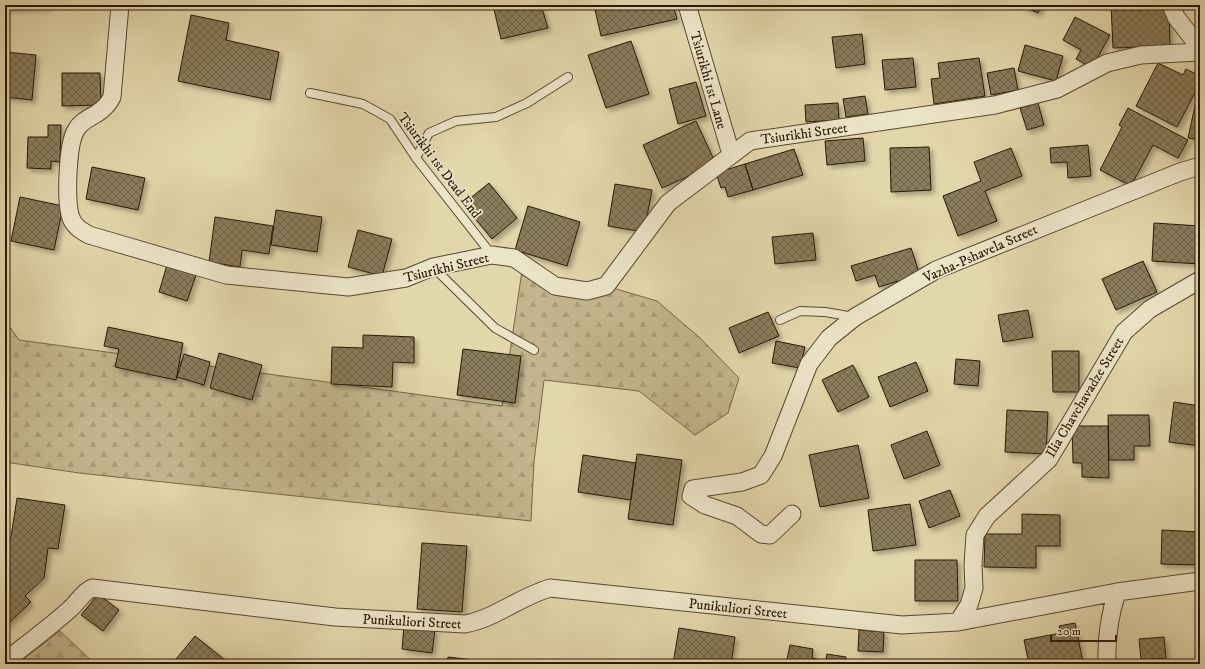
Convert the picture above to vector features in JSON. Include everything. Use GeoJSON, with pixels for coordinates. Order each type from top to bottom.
{"type":"FeatureCollection","features":[{"type":"Feature","properties":{"kind":"street","name":"Tsiurikhi Street"},"geometry":{"type":"LineString","coordinates":[[120,5],[112,97],[107,106],[101,112],[76,129],[72,138],[68,170],[70,216],[77,228],[89,235],[226,276],[348,287],[406,278],[433,267],[492,255],[514,258],[556,286],[587,290],[606,286],[668,204],[731,154],[750,141],[995,105],[1057,89],[1108,63],[1141,55],[1200,52]]}},
{"type":"Feature","properties":{"kind":"street","name":"Tsiurikhi 1st Lane"},"geometry":{"type":"LineString","coordinates":[[687,5],[731,154]]}},
{"type":"Feature","properties":{"kind":"street"},"geometry":{"type":"LineString","coordinates":[[1171,5],[1180,22],[1200,48]]}},
{"type":"Feature","properties":{"kind":"street","name":"Vazha-Pshavela Street"},"geometry":{"type":"LineString","coordinates":[[792,514],[770,535],[761,534],[737,516],[705,505],[690,496],[693,490],[742,482],[761,475],[773,456],[809,364],[829,338],[855,317],[936,270],[1180,172],[1200,166]]}},
{"type":"Feature","properties":{"kind":"street","name":"Ilia Chavchavadze Street"},"geometry":{"type":"LineString","coordinates":[[958,622],[969,605],[974,588],[972,565],[975,536],[987,516],[1049,458],[1124,332],[1150,309],[1200,280]]}},
{"type":"Feature","properties":{"kind":"street"},"geometry":{"type":"LineString","coordinates":[[958,622],[1117,592],[1200,581]]}},
{"type":"Feature","properties":{"kind":"street","name":"Punikuliori Street"},"geometry":{"type":"LineString","coordinates":[[5,661],[52,624],[71,608],[87,590],[92,588],[335,616],[465,624],[482,621],[532,593],[550,588],[902,625],[958,622]]}},
{"type":"Feature","properties":{"kind":"street"},"geometry":{"type":"LineString","coordinates":[[1107,664],[1106,642],[1109,617],[1117,592]]}},
{"type":"Feature","properties":{"kind":"lane"},"geometry":{"type":"LineString","coordinates":[[416,158],[429,133],[456,121],[496,117],[527,103],[568,77]]}},
{"type":"Feature","properties":{"kind":"lane","name":"Tsiurikhi 1st Dead End"},"geometry":{"type":"LineString","coordinates":[[310,93],[363,104],[390,119],[416,158],[492,255]]}},
{"type":"Feature","properties":{"kind":"lane"},"geometry":{"type":"LineString","coordinates":[[433,267],[496,328],[534,350]]}},
{"type":"Feature","properties":{"kind":"lane"},"geometry":{"type":"LineString","coordinates":[[780,320],[800,311],[825,312],[855,317]]}},
{"type":"Feature","properties":{"kind":"green space"},"geometry":{"type":"Polygon","coordinates":[[[523,264],[546,281],[606,286],[657,301],[700,338],[739,378],[728,413],[695,435],[639,391],[544,380],[534,462],[531,521],[79,473],[5,462],[5,320],[19,340],[502,406],[523,264]]]}},
{"type":"Feature","properties":{"kind":"green space"},"geometry":{"type":"Polygon","coordinates":[[[60,631],[95,664],[17,664],[60,631]]]}},
{"type":"Feature","properties":{"kind":"building"},"geometry":{"type":"Polygon","coordinates":[[[5,5],[47,5],[48,7],[5,9],[5,5]]]}},
{"type":"Feature","properties":{"kind":"building"},"geometry":{"type":"Polygon","coordinates":[[[493,5],[541,5],[548,28],[501,39],[493,5]]]}},
{"type":"Feature","properties":{"kind":"building"},"geometry":{"type":"Polygon","coordinates":[[[594,5],[673,5],[677,19],[601,36],[594,5]]]}},
{"type":"Feature","properties":{"kind":"building"},"geometry":{"type":"Polygon","coordinates":[[[1019,5],[1042,5],[1038,13],[1019,5]]]}},
{"type":"Feature","properties":{"kind":"building"},"geometry":{"type":"Polygon","coordinates":[[[1111,5],[1144,5],[1144,8],[1169,7],[1170,46],[1113,48],[1111,5]]]}},
{"type":"Feature","properties":{"kind":"building"},"geometry":{"type":"Polygon","coordinates":[[[191,15],[229,23],[226,40],[279,52],[270,100],[178,81],[191,15]]]}},
{"type":"Feature","properties":{"kind":"building"},"geometry":{"type":"Polygon","coordinates":[[[1075,17],[1110,35],[1092,68],[1076,59],[1081,50],[1063,40],[1075,17]]]}},
{"type":"Feature","properties":{"kind":"building"},"geometry":{"type":"Polygon","coordinates":[[[862,34],[865,64],[836,68],[832,37],[862,34]]]}},
{"type":"Feature","properties":{"kind":"building"},"geometry":{"type":"Polygon","coordinates":[[[631,41],[649,94],[606,108],[588,55],[631,41]]]}},
{"type":"Feature","properties":{"kind":"building"},"geometry":{"type":"Polygon","coordinates":[[[1025,45],[1063,56],[1056,81],[1018,71],[1025,45]]]}},
{"type":"Feature","properties":{"kind":"building"},"geometry":{"type":"Polygon","coordinates":[[[5,52],[36,55],[32,100],[5,97],[5,52]]]}},
{"type":"Feature","properties":{"kind":"building"},"geometry":{"type":"Polygon","coordinates":[[[913,58],[916,87],[885,90],[882,60],[913,58]]]}},
{"type":"Feature","properties":{"kind":"building"},"geometry":{"type":"Polygon","coordinates":[[[979,58],[985,96],[934,104],[931,79],[940,78],[938,63],[979,58]]]}},
{"type":"Feature","properties":{"kind":"building"},"geometry":{"type":"Polygon","coordinates":[[[1158,63],[1183,75],[1186,69],[1200,76],[1200,83],[1177,127],[1136,106],[1158,63]]]}},
{"type":"Feature","properties":{"kind":"building"},"geometry":{"type":"Polygon","coordinates":[[[1014,68],[1018,90],[991,95],[987,73],[1014,68]]]}},
{"type":"Feature","properties":{"kind":"building"},"geometry":{"type":"Polygon","coordinates":[[[62,73],[100,73],[101,105],[62,106],[62,73]]]}},
{"type":"Feature","properties":{"kind":"building"},"geometry":{"type":"Polygon","coordinates":[[[696,82],[706,116],[678,124],[669,89],[696,82]]]}},
{"type":"Feature","properties":{"kind":"building"},"geometry":{"type":"Polygon","coordinates":[[[865,96],[868,114],[846,117],[843,99],[865,96]]]}},
{"type":"Feature","properties":{"kind":"building"},"geometry":{"type":"Polygon","coordinates":[[[1196,101],[1200,102],[1200,140],[1188,138],[1196,101]]]}},
{"type":"Feature","properties":{"kind":"building"},"geometry":{"type":"Polygon","coordinates":[[[838,103],[839,120],[806,122],[805,105],[838,103]]]}},
{"type":"Feature","properties":{"kind":"building"},"geometry":{"type":"Polygon","coordinates":[[[1038,103],[1044,125],[1027,130],[1020,108],[1038,103]]]}},
{"type":"Feature","properties":{"kind":"building"},"geometry":{"type":"Polygon","coordinates":[[[1128,108],[1188,140],[1178,158],[1153,145],[1131,186],[1100,170],[1122,127],[1119,125],[1128,108]]]}},
{"type":"Feature","properties":{"kind":"building"},"geometry":{"type":"Polygon","coordinates":[[[696,121],[716,164],[662,188],[643,145],[696,121]]]}},
{"type":"Feature","properties":{"kind":"building"},"geometry":{"type":"Polygon","coordinates":[[[48,125],[61,125],[60,162],[51,161],[51,169],[27,168],[28,137],[48,137],[48,125]]]}},
{"type":"Feature","properties":{"kind":"building"},"geometry":{"type":"Polygon","coordinates":[[[863,138],[865,161],[827,165],[825,141],[863,138]]]}},
{"type":"Feature","properties":{"kind":"building"},"geometry":{"type":"Polygon","coordinates":[[[1088,145],[1091,176],[1068,178],[1067,162],[1051,163],[1050,148],[1088,145]]]}},
{"type":"Feature","properties":{"kind":"building"},"geometry":{"type":"Polygon","coordinates":[[[929,147],[931,190],[891,192],[890,148],[929,147]]]}},
{"type":"Feature","properties":{"kind":"building"},"geometry":{"type":"Polygon","coordinates":[[[1011,148],[1022,176],[985,191],[997,221],[958,236],[943,196],[981,181],[974,162],[1011,148]]]}},
{"type":"Feature","properties":{"kind":"building"},"geometry":{"type":"Polygon","coordinates":[[[794,149],[803,175],[753,190],[745,164],[794,149]]]}},
{"type":"Feature","properties":{"kind":"building"},"geometry":{"type":"Polygon","coordinates":[[[745,164],[753,190],[728,197],[725,187],[721,188],[716,173],[745,164]]]}},
{"type":"Feature","properties":{"kind":"building"},"geometry":{"type":"Polygon","coordinates":[[[92,167],[145,178],[138,210],[86,199],[92,167]]]}},
{"type":"Feature","properties":{"kind":"building"},"geometry":{"type":"Polygon","coordinates":[[[489,183],[517,218],[492,239],[463,204],[489,183]]]}},
{"type":"Feature","properties":{"kind":"building"},"geometry":{"type":"Polygon","coordinates":[[[615,184],[652,190],[644,232],[608,226],[615,184]]]}},
{"type":"Feature","properties":{"kind":"building"},"geometry":{"type":"Polygon","coordinates":[[[20,197],[63,206],[54,250],[11,241],[20,197]]]}},
{"type":"Feature","properties":{"kind":"building"},"geometry":{"type":"Polygon","coordinates":[[[528,206],[580,222],[567,266],[515,250],[528,206]]]}},
{"type":"Feature","properties":{"kind":"building"},"geometry":{"type":"Polygon","coordinates":[[[276,210],[322,217],[317,252],[271,245],[276,210]]]}},
{"type":"Feature","properties":{"kind":"building"},"geometry":{"type":"Polygon","coordinates":[[[215,217],[273,226],[269,254],[242,250],[240,267],[209,262],[215,217]]]}},
{"type":"Feature","properties":{"kind":"building"},"geometry":{"type":"Polygon","coordinates":[[[1154,223],[1200,226],[1200,264],[1152,261],[1154,223]]]}},
{"type":"Feature","properties":{"kind":"building"},"geometry":{"type":"Polygon","coordinates":[[[358,230],[392,239],[382,276],[348,267],[358,230]]]}},
{"type":"Feature","properties":{"kind":"building"},"geometry":{"type":"Polygon","coordinates":[[[813,233],[816,260],[775,264],[772,237],[813,233]]]}},
{"type":"Feature","properties":{"kind":"building"},"geometry":{"type":"Polygon","coordinates":[[[911,248],[921,278],[899,285],[898,281],[879,287],[875,275],[856,281],[851,266],[911,248]]]}},
{"type":"Feature","properties":{"kind":"building"},"geometry":{"type":"Polygon","coordinates":[[[1143,261],[1157,292],[1116,310],[1102,279],[1143,261]]]}},
{"type":"Feature","properties":{"kind":"building"},"geometry":{"type":"Polygon","coordinates":[[[167,265],[196,275],[187,301],[159,292],[167,265]]]}},
{"type":"Feature","properties":{"kind":"building"},"geometry":{"type":"Polygon","coordinates":[[[1028,310],[1033,337],[1003,342],[998,315],[1028,310]]]}},
{"type":"Feature","properties":{"kind":"building"},"geometry":{"type":"Polygon","coordinates":[[[768,312],[779,336],[739,353],[729,328],[768,312]]]}},
{"type":"Feature","properties":{"kind":"building"},"geometry":{"type":"Polygon","coordinates":[[[108,327],[183,343],[176,380],[115,367],[119,349],[104,346],[108,327]]]}},
{"type":"Feature","properties":{"kind":"building"},"geometry":{"type":"Polygon","coordinates":[[[363,335],[414,337],[414,363],[393,362],[392,387],[331,384],[332,347],[363,348],[363,335]]]}},
{"type":"Feature","properties":{"kind":"building"},"geometry":{"type":"Polygon","coordinates":[[[776,341],[805,347],[800,368],[772,363],[776,341]]]}},
{"type":"Feature","properties":{"kind":"building"},"geometry":{"type":"Polygon","coordinates":[[[463,349],[521,356],[515,403],[457,395],[463,349]]]}},
{"type":"Feature","properties":{"kind":"building"},"geometry":{"type":"Polygon","coordinates":[[[1052,351],[1079,351],[1079,392],[1053,392],[1052,351]]]}},
{"type":"Feature","properties":{"kind":"building"},"geometry":{"type":"Polygon","coordinates":[[[219,353],[262,365],[252,400],[210,388],[219,353]]]}},
{"type":"Feature","properties":{"kind":"building"},"geometry":{"type":"Polygon","coordinates":[[[184,354],[210,362],[204,385],[177,377],[184,354]]]}},
{"type":"Feature","properties":{"kind":"building"},"geometry":{"type":"Polygon","coordinates":[[[956,359],[980,361],[978,386],[954,384],[956,359]]]}},
{"type":"Feature","properties":{"kind":"building"},"geometry":{"type":"Polygon","coordinates":[[[916,362],[928,391],[890,407],[878,377],[916,362]]]}},
{"type":"Feature","properties":{"kind":"building"},"geometry":{"type":"Polygon","coordinates":[[[853,365],[869,397],[838,412],[822,380],[853,365]]]}},
{"type":"Feature","properties":{"kind":"building"},"geometry":{"type":"Polygon","coordinates":[[[1174,402],[1200,406],[1200,446],[1169,442],[1174,402]]]}},
{"type":"Feature","properties":{"kind":"building"},"geometry":{"type":"Polygon","coordinates":[[[1007,410],[1048,412],[1046,454],[1005,452],[1007,410]]]}},
{"type":"Feature","properties":{"kind":"building"},"geometry":{"type":"Polygon","coordinates":[[[1108,415],[1149,415],[1150,446],[1134,446],[1134,460],[1109,460],[1108,415]]]}},
{"type":"Feature","properties":{"kind":"building"},"geometry":{"type":"Polygon","coordinates":[[[1072,426],[1108,426],[1109,478],[1082,477],[1082,463],[1073,463],[1072,426]]]}},
{"type":"Feature","properties":{"kind":"building"},"geometry":{"type":"Polygon","coordinates":[[[927,431],[940,465],[904,479],[891,445],[927,431]]]}},
{"type":"Feature","properties":{"kind":"building"},"geometry":{"type":"Polygon","coordinates":[[[858,445],[869,498],[820,507],[809,455],[858,445]]]}},
{"type":"Feature","properties":{"kind":"building"},"geometry":{"type":"Polygon","coordinates":[[[637,454],[682,460],[673,525],[628,519],[637,454]]]}},
{"type":"Feature","properties":{"kind":"building"},"geometry":{"type":"Polygon","coordinates":[[[583,455],[636,463],[631,500],[578,492],[583,455]]]}},
{"type":"Feature","properties":{"kind":"building"},"geometry":{"type":"Polygon","coordinates":[[[950,490],[960,516],[929,528],[919,501],[950,490]]]}},
{"type":"Feature","properties":{"kind":"building"},"geometry":{"type":"Polygon","coordinates":[[[17,498],[65,505],[58,549],[48,548],[44,578],[25,596],[31,602],[5,627],[5,543],[11,537],[17,498]]]}},
{"type":"Feature","properties":{"kind":"building"},"geometry":{"type":"Polygon","coordinates":[[[910,504],[916,545],[873,551],[868,510],[910,504]]]}},
{"type":"Feature","properties":{"kind":"building"},"geometry":{"type":"Polygon","coordinates":[[[1022,514],[1060,515],[1060,546],[1036,546],[1036,568],[984,567],[985,534],[1022,534],[1022,514]]]}},
{"type":"Feature","properties":{"kind":"building"},"geometry":{"type":"Polygon","coordinates":[[[1162,530],[1200,532],[1200,565],[1161,564],[1162,530]]]}},
{"type":"Feature","properties":{"kind":"building"},"geometry":{"type":"Polygon","coordinates":[[[422,543],[467,546],[462,612],[417,609],[422,543]]]}},
{"type":"Feature","properties":{"kind":"building"},"geometry":{"type":"Polygon","coordinates":[[[915,560],[957,560],[958,601],[915,601],[915,560]]]}},
{"type":"Feature","properties":{"kind":"building"},"geometry":{"type":"Polygon","coordinates":[[[98,594],[119,610],[103,631],[81,615],[98,594]]]}},
{"type":"Feature","properties":{"kind":"building"},"geometry":{"type":"Polygon","coordinates":[[[1075,623],[1083,662],[1072,664],[1029,664],[1024,640],[1061,633],[1059,626],[1075,623]]]}},
{"type":"Feature","properties":{"kind":"building"},"geometry":{"type":"Polygon","coordinates":[[[404,626],[435,630],[432,653],[402,649],[404,626]]]}},
{"type":"Feature","properties":{"kind":"building"},"geometry":{"type":"Polygon","coordinates":[[[679,628],[735,637],[731,664],[673,664],[679,628]]]}},
{"type":"Feature","properties":{"kind":"building"},"geometry":{"type":"Polygon","coordinates":[[[859,630],[884,632],[883,652],[858,651],[859,630]]]}},
{"type":"Feature","properties":{"kind":"building"},"geometry":{"type":"Polygon","coordinates":[[[195,636],[225,660],[222,664],[172,664],[195,636]]]}},
{"type":"Feature","properties":{"kind":"building"},"geometry":{"type":"Polygon","coordinates":[[[1164,637],[1166,658],[1141,660],[1139,639],[1164,637]]]}},
{"type":"Feature","properties":{"kind":"building"},"geometry":{"type":"Polygon","coordinates":[[[790,645],[813,649],[812,658],[821,660],[820,664],[786,664],[790,645]]]}},
{"type":"Feature","properties":{"kind":"building"},"geometry":{"type":"Polygon","coordinates":[[[827,654],[846,657],[844,664],[825,664],[827,654]]]}},
{"type":"Feature","properties":{"kind":"building"},"geometry":{"type":"Polygon","coordinates":[[[448,657],[491,662],[491,664],[447,664],[448,657]]]}}]}
